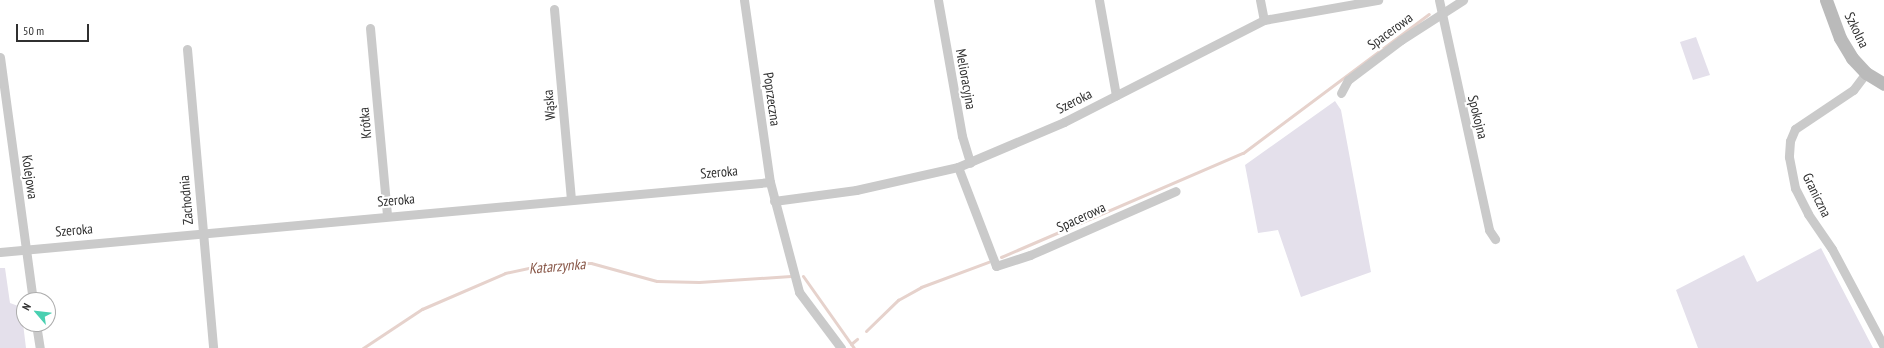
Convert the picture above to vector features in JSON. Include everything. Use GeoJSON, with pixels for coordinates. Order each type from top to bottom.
{"type":"FeatureCollection","features":[{"type":"Feature","properties":{"kind":"street","name":"Poprzeczna"},"geometry":{"type":"LineString","coordinates":[[744,0],[770,182],[774,201],[796,270],[799,292],[841,348]]}},
{"type":"Feature","properties":{"kind":"street","name":"Melioracyjna"},"geometry":{"type":"LineString","coordinates":[[938,0],[962,136],[970,163]]}},
{"type":"Feature","properties":{"kind":"street"},"geometry":{"type":"LineString","coordinates":[[1099,0],[1116,95]]}},
{"type":"Feature","properties":{"kind":"street"},"geometry":{"type":"LineString","coordinates":[[1260,0],[1264,20]]}},
{"type":"Feature","properties":{"kind":"street","name":"Szeroka"},"geometry":{"type":"LineString","coordinates":[[774,201],[856,190],[958,167],[1050,129],[1264,20],[1378,0]]}},
{"type":"Feature","properties":{"kind":"street","name":"Spokojna"},"geometry":{"type":"LineString","coordinates":[[1439,0],[1489,230],[1495,240]]}},
{"type":"Feature","properties":{"kind":"street","name":"Spacerowa"},"geometry":{"type":"LineString","coordinates":[[1341,93],[1348,80],[1401,40],[1442,16],[1463,0]]}},
{"type":"Feature","properties":{"kind":"street","name":"Szkolna"},"geometry":{"type":"LineString","coordinates":[[1826,0],[1840,38],[1866,73],[1884,84]]}},
{"type":"Feature","properties":{"kind":"street","name":"Wąska"},"geometry":{"type":"LineString","coordinates":[[554,9],[571,199]]}},
{"type":"Feature","properties":{"kind":"street","name":"Krótka"},"geometry":{"type":"LineString","coordinates":[[370,28],[387,215]]}},
{"type":"Feature","properties":{"kind":"street","name":"Zachodnia"},"geometry":{"type":"LineString","coordinates":[[187,49],[213,348]]}},
{"type":"Feature","properties":{"kind":"street","name":"Kolejowa"},"geometry":{"type":"LineString","coordinates":[[0,57],[32,292]]}},
{"type":"Feature","properties":{"kind":"street","name":"Graniczna"},"geometry":{"type":"LineString","coordinates":[[1866,73],[1853,90],[1795,129],[1790,141],[1789,157],[1795,188],[1808,214],[1832,249],[1884,347]]}},
{"type":"Feature","properties":{"kind":"street","name":"Spacerowa"},"geometry":{"type":"LineString","coordinates":[[958,167],[996,266],[1030,255],[1176,191]]}},
{"type":"Feature","properties":{"kind":"street","name":"Szeroka"},"geometry":{"type":"LineString","coordinates":[[0,252],[26,248],[387,215],[770,182]]}},
{"type":"Feature","properties":{"kind":"street"},"geometry":{"type":"LineString","coordinates":[[37,332],[40,348]]}},
{"type":"Feature","properties":{"kind":"shaded area"},"geometry":{"type":"Polygon","coordinates":[[[1696,37],[1710,75],[1693,80],[1680,42],[1696,37]]]}},
{"type":"Feature","properties":{"kind":"shaded area"},"geometry":{"type":"Polygon","coordinates":[[[1335,101],[1341,110],[1371,272],[1301,297],[1278,230],[1258,233],[1245,165],[1335,101]]]}},
{"type":"Feature","properties":{"kind":"shaded area"},"geometry":{"type":"Polygon","coordinates":[[[1821,248],[1873,348],[1698,348],[1676,290],[1744,255],[1757,282],[1821,248]]]}},
{"type":"Feature","properties":{"kind":"shaded area"},"geometry":{"type":"Polygon","coordinates":[[[0,268],[5,268],[10,303],[16,305],[16,332],[24,332],[26,348],[0,348],[0,268]]]}},
{"type":"Feature","properties":{"kind":"waterway"},"geometry":{"type":"LineString","coordinates":[[1001,257],[1243,153],[1429,14]]}},
{"type":"Feature","properties":{"kind":"waterway"},"geometry":{"type":"LineString","coordinates":[[866,331],[898,300],[921,287],[988,262]]}},
{"type":"Feature","properties":{"kind":"waterway","name":"Katarzynka"},"geometry":{"type":"LineString","coordinates":[[363,348],[422,309],[505,273],[547,264],[591,263],[657,281],[699,282],[791,276]]}},
{"type":"Feature","properties":{"kind":"waterway","name":"Katarzynka"},"geometry":{"type":"LineString","coordinates":[[803,276],[854,348]]}},
{"type":"Feature","properties":{"kind":"waterway","name":"Katarzynka"},"geometry":{"type":"LineString","coordinates":[[851,344],[857,339]]}}]}
